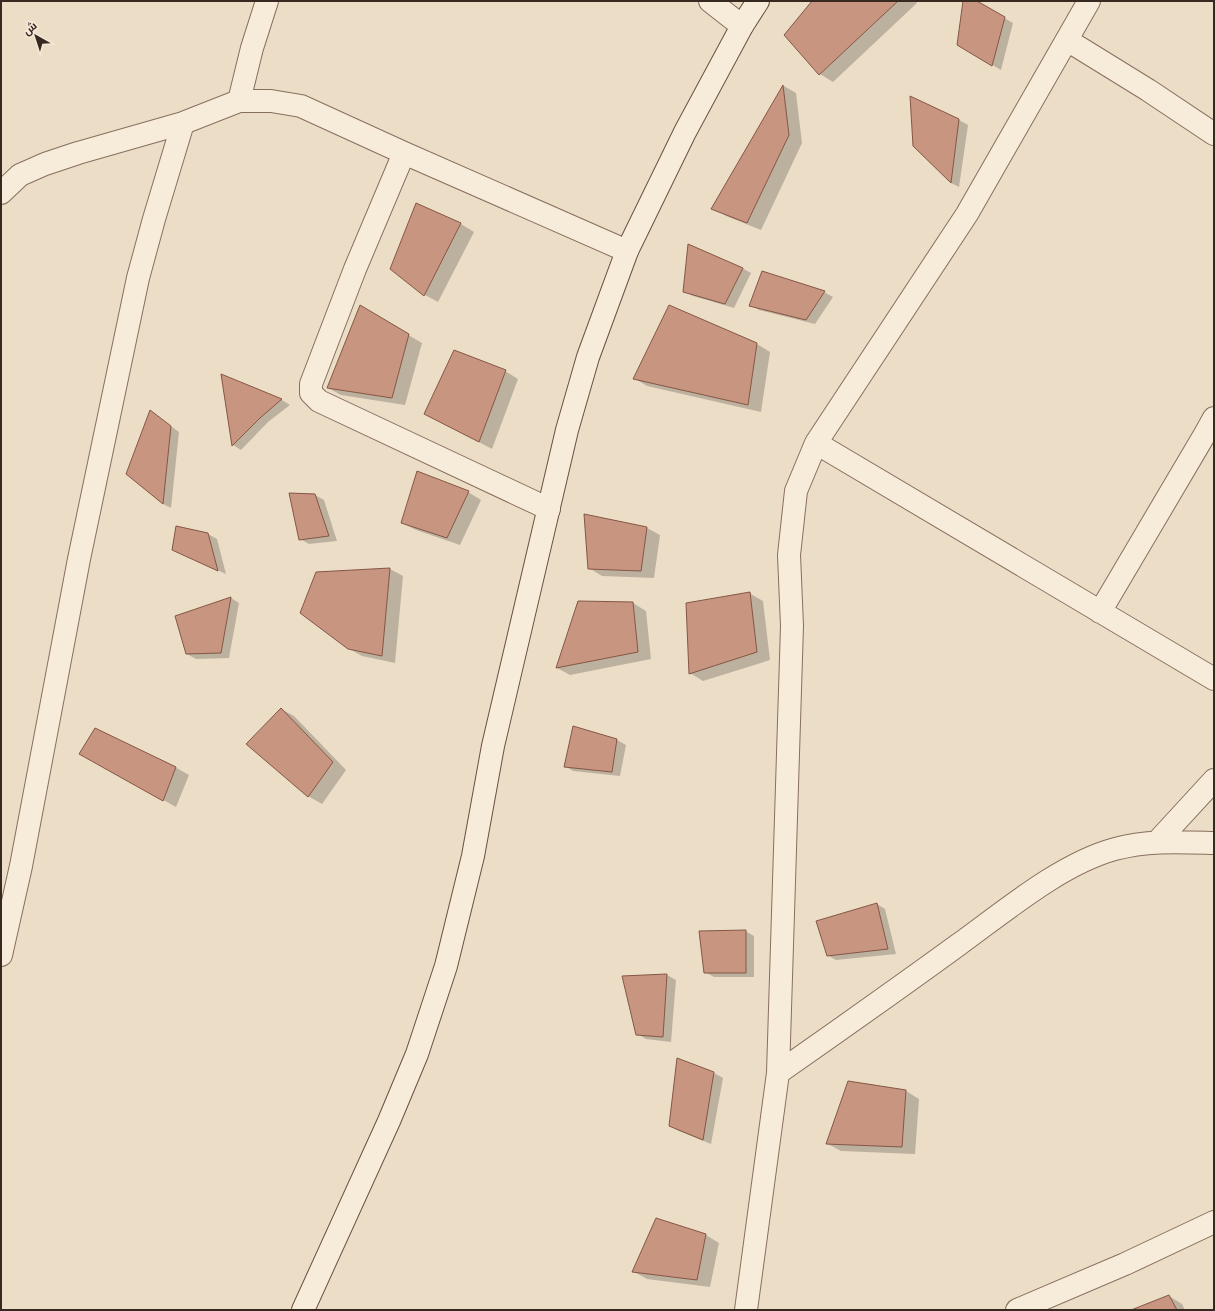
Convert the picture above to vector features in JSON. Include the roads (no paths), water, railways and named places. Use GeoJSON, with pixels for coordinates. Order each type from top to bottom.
{"type":"FeatureCollection","features":[{"type":"Feature","properties":{"kind":"street"},"geometry":{"type":"LineString","coordinates":[[239,102],[252,48],[266,1]]}},
{"type":"Feature","properties":{"kind":"street"},"geometry":{"type":"LineString","coordinates":[[710,1],[742,26]]}},
{"type":"Feature","properties":{"kind":"street"},"geometry":{"type":"LineString","coordinates":[[303,1310],[389,1121],[417,1054],[446,966],[473,856],[493,746],[567,430],[588,357],[627,251],[685,132],[742,26],[758,1]]}},
{"type":"Feature","properties":{"kind":"street"},"geometry":{"type":"LineString","coordinates":[[746,1310],[778,1073],[792,626],[789,555],[796,491],[816,443],[967,214],[1089,1]]}},
{"type":"Feature","properties":{"kind":"street"},"geometry":{"type":"LineString","coordinates":[[1067,40],[1148,90],[1214,134]]}},
{"type":"Feature","properties":{"kind":"street"},"geometry":{"type":"LineString","coordinates":[[1,193],[20,175],[45,164],[183,123],[239,102],[271,100],[301,106],[627,251]]}},
{"type":"Feature","properties":{"kind":"street"},"geometry":{"type":"LineString","coordinates":[[1,955],[22,858],[78,558],[135,294],[154,219],[183,123]]}},
{"type":"Feature","properties":{"kind":"street"},"geometry":{"type":"LineString","coordinates":[[404,153],[355,270],[311,384],[311,393],[319,400],[549,509]]}},
{"type":"Feature","properties":{"kind":"street"},"geometry":{"type":"LineString","coordinates":[[1100,612],[1214,418]]}},
{"type":"Feature","properties":{"kind":"street"},"geometry":{"type":"LineString","coordinates":[[816,443],[1214,679]]}},
{"type":"Feature","properties":{"kind":"street"},"geometry":{"type":"LineString","coordinates":[[1157,842],[1214,780]]}},
{"type":"Feature","properties":{"kind":"street"},"geometry":{"type":"LineString","coordinates":[[778,1073],[1028,894],[1072,866],[1113,849],[1128,846],[1157,842],[1214,843]]}},
{"type":"Feature","properties":{"kind":"street"},"geometry":{"type":"LineString","coordinates":[[1017,1310],[1125,1264],[1214,1222]]}}]}
